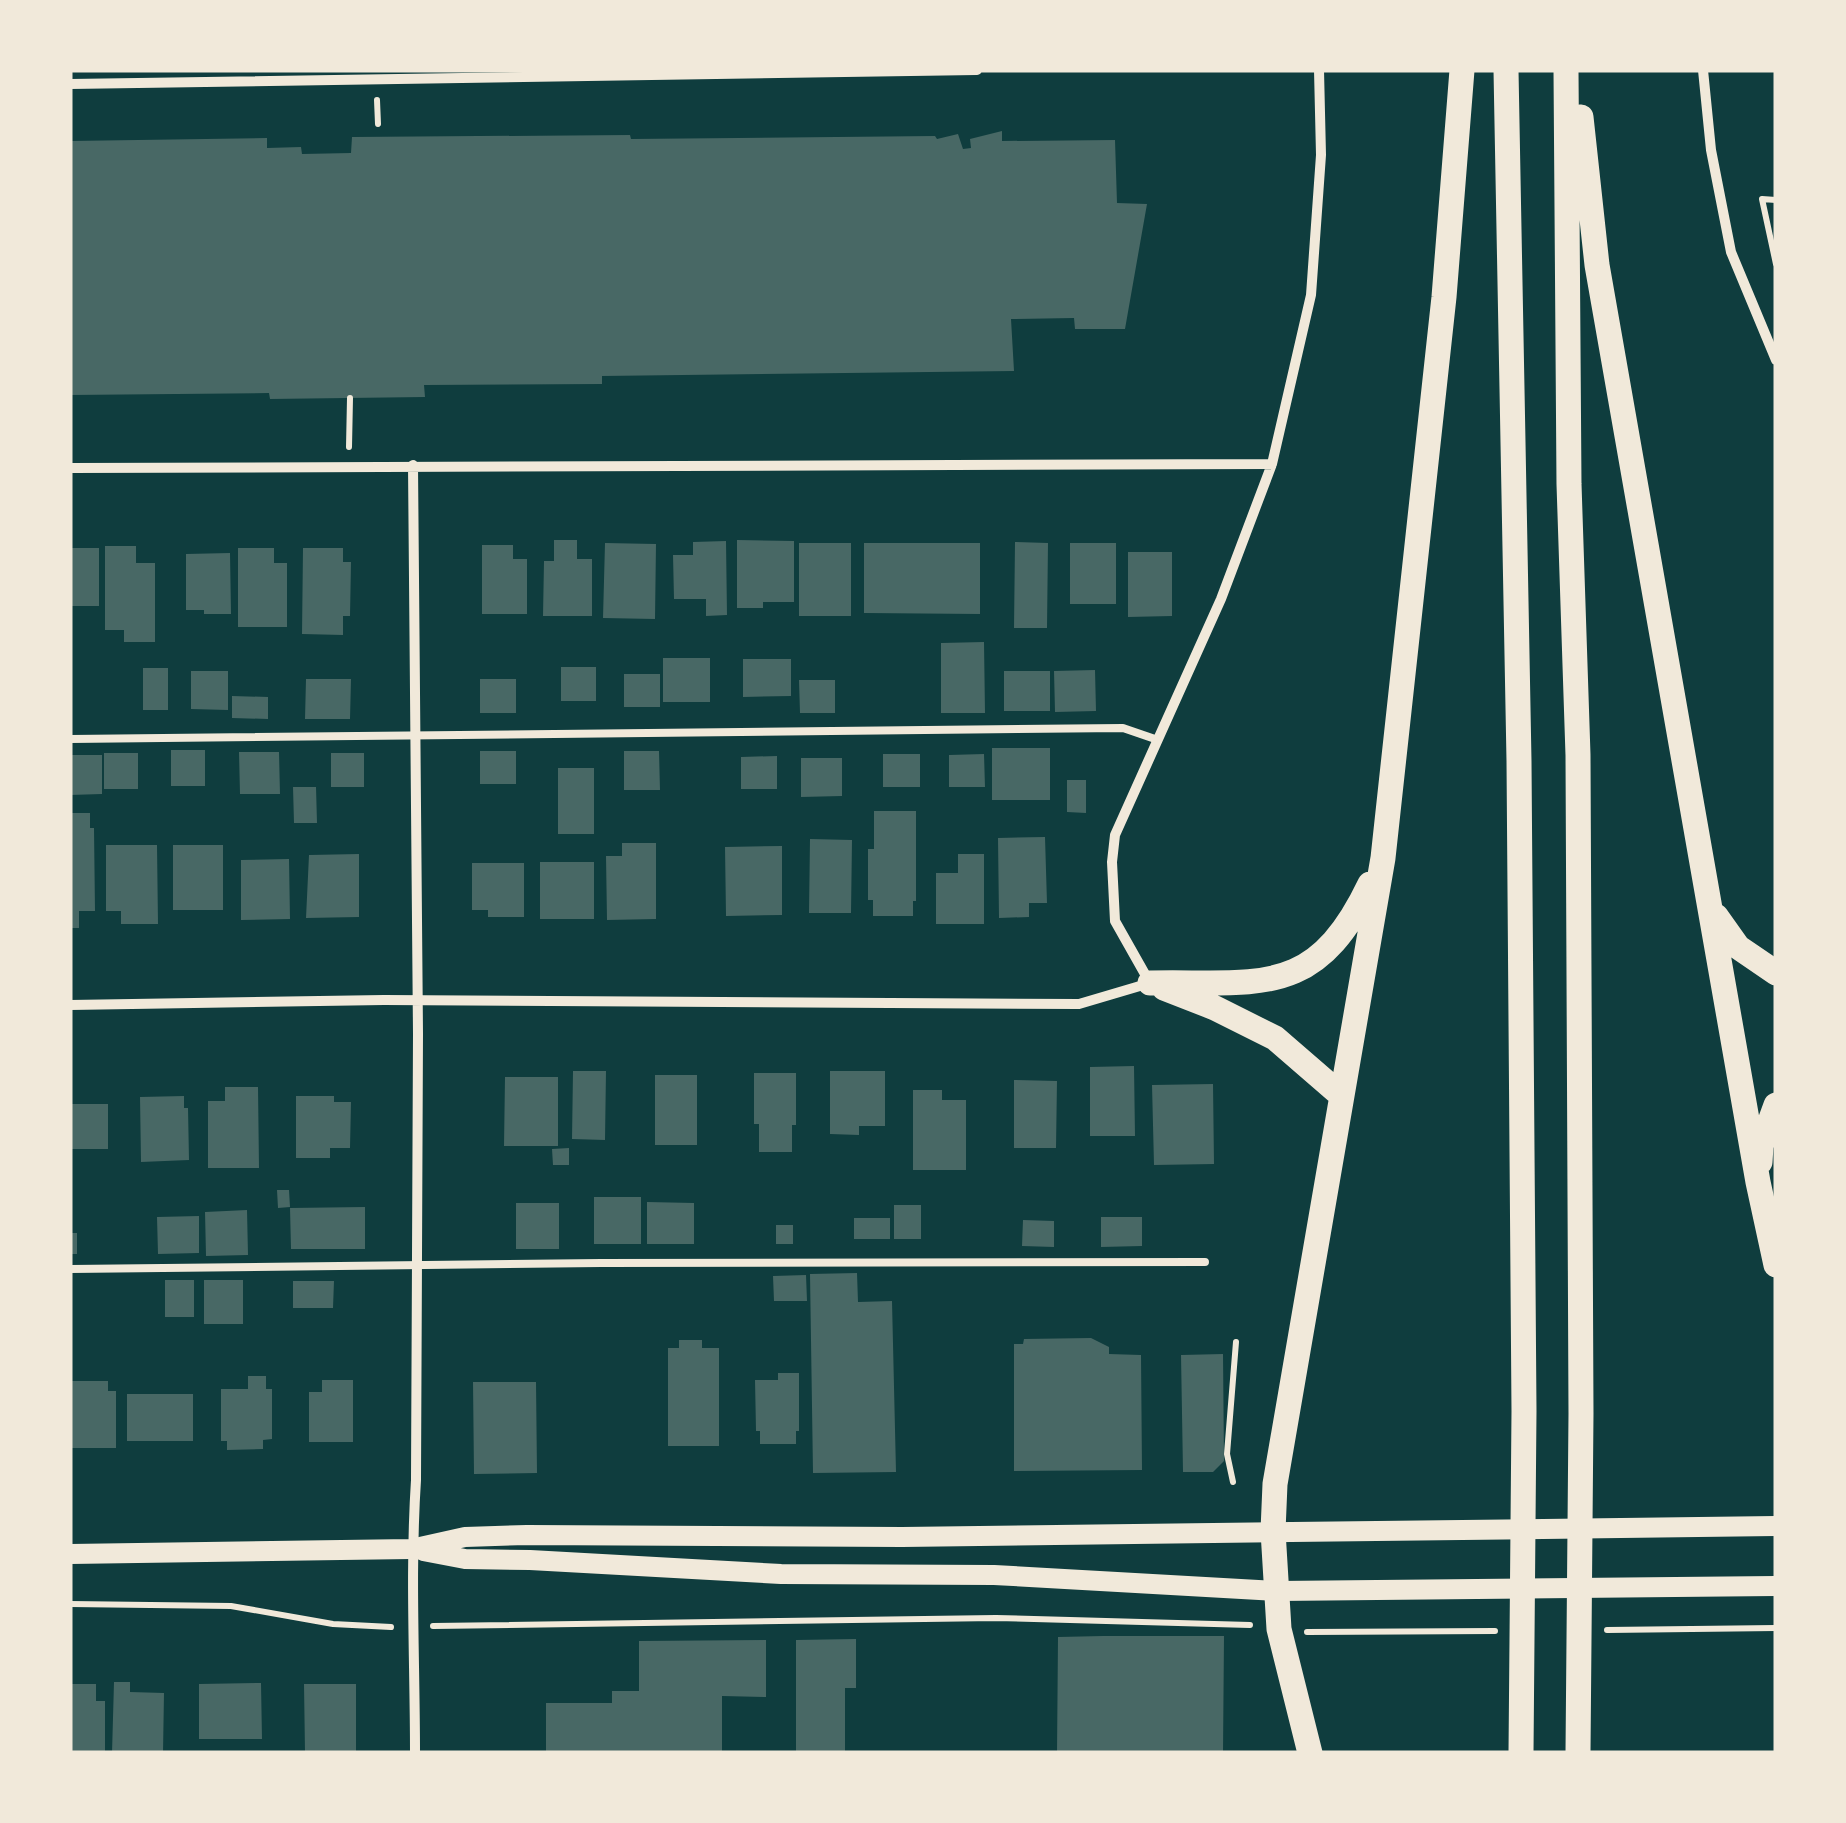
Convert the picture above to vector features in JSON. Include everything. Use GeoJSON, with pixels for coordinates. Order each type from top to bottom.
{"type":"FeatureCollection","features":[{"type":"Feature","properties":{"kind":"main road"},"geometry":{"type":"LineString","coordinates":[[1310,1753],[1279,1630],[1275,1484],[1382,858],[1444,297],[1462,70]]}},
{"type":"Feature","properties":{"kind":"main road"},"geometry":{"type":"LineString","coordinates":[[1506,70],[1519,741],[1524,1411],[1521,1753]]}},
{"type":"Feature","properties":{"kind":"main road"},"geometry":{"type":"LineString","coordinates":[[1566,70],[1569,484],[1578,755],[1578,1753]]}},
{"type":"Feature","properties":{"kind":"main road"},"geometry":{"type":"LineString","coordinates":[[1576,70],[1597,265],[1776,1266]]}},
{"type":"Feature","properties":{"kind":"main road"},"geometry":{"type":"LineString","coordinates":[[1150,983],[1240,982],[1293,974],[1340,938],[1382,858]]}},
{"type":"Feature","properties":{"kind":"main road"},"geometry":{"type":"LineString","coordinates":[[1710,904],[1723,930],[1738,947],[1776,973]]}},
{"type":"Feature","properties":{"kind":"main road"},"geometry":{"type":"LineString","coordinates":[[1150,983],[1215,1008],[1275,1038],[1342,1096]]}},
{"type":"Feature","properties":{"kind":"main road"},"geometry":{"type":"LineString","coordinates":[[1758,1182],[1761,1146],[1776,1106]]}},
{"type":"Feature","properties":{"kind":"main road"},"geometry":{"type":"LineString","coordinates":[[411,1549],[465,1536],[902,1536],[1776,1526]]}},
{"type":"Feature","properties":{"kind":"main road"},"geometry":{"type":"LineString","coordinates":[[70,1554],[411,1549],[465,1559],[781,1574],[994,1576],[1278,1590],[1776,1586]]}},
{"type":"Feature","properties":{"kind":"street"},"geometry":{"type":"LineString","coordinates":[[70,84],[977,70]]}},
{"type":"Feature","properties":{"kind":"street"},"geometry":{"type":"LineString","coordinates":[[70,1005],[417,1001],[1079,1004],[1150,983],[1115,920],[1115,835],[1221,599],[1272,464],[1311,295],[1321,154],[1319,70]]}},
{"type":"Feature","properties":{"kind":"street"},"geometry":{"type":"LineString","coordinates":[[1703,70],[1711,150],[1730,252],[1776,360]]}},
{"type":"Feature","properties":{"kind":"street"},"geometry":{"type":"LineString","coordinates":[[70,468],[1272,464]]}},
{"type":"Feature","properties":{"kind":"street"},"geometry":{"type":"LineString","coordinates":[[413,465],[417,1001],[416,1480],[411,1549],[414,1753]]}},
{"type":"Feature","properties":{"kind":"lane"},"geometry":{"type":"LineString","coordinates":[[70,739],[1123,728],[1158,740]]}},
{"type":"Feature","properties":{"kind":"lane"},"geometry":{"type":"LineString","coordinates":[[70,1270],[417,1268],[601,1262],[1205,1262]]}},
{"type":"Feature","properties":{"kind":"path"},"geometry":{"type":"LineString","coordinates":[[1776,200],[1762,200],[1776,264]]}},
{"type":"Feature","properties":{"kind":"path"},"geometry":{"type":"LineString","coordinates":[[349,450],[350,398]]}},
{"type":"Feature","properties":{"kind":"path"},"geometry":{"type":"LineString","coordinates":[[1232,1482],[1227,1454],[1236,1342]]}},
{"type":"Feature","properties":{"kind":"path"},"geometry":{"type":"LineString","coordinates":[[70,1604],[231,1606],[375,1628]]}},
{"type":"Feature","properties":{"kind":"path"},"geometry":{"type":"LineString","coordinates":[[464,1624],[961,1618],[1232,1622]]}},
{"type":"Feature","properties":{"kind":"building"},"geometry":{"type":"Polygon","coordinates":[[[1002,131],[1002,141],[1115,140],[1117,203],[1147,204],[1125,329],[1075,329],[1074,318],[1011,319],[1014,371],[602,376],[602,384],[424,385],[425,397],[270,399],[269,393],[70,395],[70,141],[267,138],[267,148],[301,147],[302,154],[351,153],[352,137],[937,139],[958,134],[963,149],[971,148],[970,139],[1002,131]]]}},
{"type":"Feature","properties":{"kind":"building"},"geometry":{"type":"Polygon","coordinates":[[[554,540],[577,540],[577,559],[592,559],[592,616],[543,616],[544,561],[554,561],[554,540]]]}},
{"type":"Feature","properties":{"kind":"building"},"geometry":{"type":"Polygon","coordinates":[[[737,540],[794,541],[794,602],[763,602],[763,608],[737,608],[737,540]]]}},
{"type":"Feature","properties":{"kind":"building"},"geometry":{"type":"Polygon","coordinates":[[[726,541],[727,615],[706,616],[706,599],[674,599],[673,555],[693,555],[693,542],[726,541]]]}},
{"type":"Feature","properties":{"kind":"building"},"geometry":{"type":"Polygon","coordinates":[[[1015,542],[1048,543],[1047,628],[1014,628],[1015,542]]]}},
{"type":"Feature","properties":{"kind":"building"},"geometry":{"type":"Polygon","coordinates":[[[605,543],[656,544],[655,619],[603,618],[605,543]]]}},
{"type":"Feature","properties":{"kind":"building"},"geometry":{"type":"Polygon","coordinates":[[[799,543],[851,543],[851,616],[799,616],[799,543]]]}},
{"type":"Feature","properties":{"kind":"building"},"geometry":{"type":"Polygon","coordinates":[[[864,543],[980,543],[980,614],[864,613],[864,543]]]}},
{"type":"Feature","properties":{"kind":"building"},"geometry":{"type":"Polygon","coordinates":[[[1070,543],[1116,543],[1116,604],[1070,604],[1070,543]]]}},
{"type":"Feature","properties":{"kind":"building"},"geometry":{"type":"Polygon","coordinates":[[[482,545],[513,545],[513,559],[527,559],[527,614],[482,614],[482,545]]]}},
{"type":"Feature","properties":{"kind":"building"},"geometry":{"type":"Polygon","coordinates":[[[105,546],[136,546],[136,563],[155,563],[155,642],[124,642],[124,630],[105,630],[105,546]]]}},
{"type":"Feature","properties":{"kind":"building"},"geometry":{"type":"Polygon","coordinates":[[[70,548],[99,548],[99,606],[70,606],[70,548]]]}},
{"type":"Feature","properties":{"kind":"building"},"geometry":{"type":"Polygon","coordinates":[[[238,548],[274,548],[274,563],[287,563],[287,627],[238,627],[238,548]]]}},
{"type":"Feature","properties":{"kind":"building"},"geometry":{"type":"Polygon","coordinates":[[[303,548],[343,548],[343,562],[351,562],[350,616],[343,616],[343,635],[302,634],[303,548]]]}},
{"type":"Feature","properties":{"kind":"building"},"geometry":{"type":"Polygon","coordinates":[[[1128,552],[1172,552],[1172,616],[1128,617],[1128,552]]]}},
{"type":"Feature","properties":{"kind":"building"},"geometry":{"type":"Polygon","coordinates":[[[230,553],[231,614],[186,610],[186,554],[230,553]]]}},
{"type":"Feature","properties":{"kind":"building"},"geometry":{"type":"Polygon","coordinates":[[[984,642],[985,713],[941,713],[941,643],[984,642]]]}},
{"type":"Feature","properties":{"kind":"building"},"geometry":{"type":"Polygon","coordinates":[[[663,658],[710,658],[710,702],[663,702],[663,658]]]}},
{"type":"Feature","properties":{"kind":"building"},"geometry":{"type":"Polygon","coordinates":[[[743,659],[791,659],[791,696],[743,697],[743,659]]]}},
{"type":"Feature","properties":{"kind":"building"},"geometry":{"type":"Polygon","coordinates":[[[561,667],[596,667],[596,701],[561,701],[561,667]]]}},
{"type":"Feature","properties":{"kind":"building"},"geometry":{"type":"Polygon","coordinates":[[[143,668],[168,668],[168,710],[143,710],[143,668]]]}},
{"type":"Feature","properties":{"kind":"building"},"geometry":{"type":"Polygon","coordinates":[[[1095,670],[1096,711],[1055,712],[1054,671],[1095,670]]]}},
{"type":"Feature","properties":{"kind":"building"},"geometry":{"type":"Polygon","coordinates":[[[191,671],[228,671],[228,710],[191,709],[191,671]]]}},
{"type":"Feature","properties":{"kind":"building"},"geometry":{"type":"Polygon","coordinates":[[[1004,671],[1050,671],[1050,711],[1004,711],[1004,671]]]}},
{"type":"Feature","properties":{"kind":"building"},"geometry":{"type":"Polygon","coordinates":[[[624,674],[660,674],[660,707],[624,707],[624,674]]]}},
{"type":"Feature","properties":{"kind":"building"},"geometry":{"type":"Polygon","coordinates":[[[306,679],[351,679],[350,719],[305,719],[306,679]]]}},
{"type":"Feature","properties":{"kind":"building"},"geometry":{"type":"Polygon","coordinates":[[[480,679],[516,679],[516,713],[480,713],[480,679]]]}},
{"type":"Feature","properties":{"kind":"building"},"geometry":{"type":"Polygon","coordinates":[[[799,680],[835,680],[835,713],[800,713],[799,680]]]}},
{"type":"Feature","properties":{"kind":"building"},"geometry":{"type":"Polygon","coordinates":[[[232,696],[268,697],[268,719],[232,718],[232,696]]]}},
{"type":"Feature","properties":{"kind":"building"},"geometry":{"type":"Polygon","coordinates":[[[992,748],[1050,748],[1050,800],[992,800],[992,748]]]}},
{"type":"Feature","properties":{"kind":"building"},"geometry":{"type":"Polygon","coordinates":[[[171,750],[205,750],[205,786],[171,786],[171,750]]]}},
{"type":"Feature","properties":{"kind":"building"},"geometry":{"type":"Polygon","coordinates":[[[480,751],[516,751],[516,784],[480,784],[480,751]]]}},
{"type":"Feature","properties":{"kind":"building"},"geometry":{"type":"Polygon","coordinates":[[[624,751],[659,751],[660,790],[624,790],[624,751]]]}},
{"type":"Feature","properties":{"kind":"building"},"geometry":{"type":"Polygon","coordinates":[[[239,752],[279,752],[280,794],[240,794],[239,752]]]}},
{"type":"Feature","properties":{"kind":"building"},"geometry":{"type":"Polygon","coordinates":[[[104,753],[138,753],[138,789],[104,789],[104,753]]]}},
{"type":"Feature","properties":{"kind":"building"},"geometry":{"type":"Polygon","coordinates":[[[331,753],[364,753],[364,787],[331,787],[331,753]]]}},
{"type":"Feature","properties":{"kind":"building"},"geometry":{"type":"Polygon","coordinates":[[[883,754],[920,754],[920,787],[883,787],[883,754]]]}},
{"type":"Feature","properties":{"kind":"building"},"geometry":{"type":"Polygon","coordinates":[[[984,754],[985,787],[949,787],[949,755],[984,754]]]}},
{"type":"Feature","properties":{"kind":"building"},"geometry":{"type":"Polygon","coordinates":[[[70,755],[102,755],[102,794],[70,795],[70,755]]]}},
{"type":"Feature","properties":{"kind":"building"},"geometry":{"type":"Polygon","coordinates":[[[777,756],[777,789],[741,789],[741,757],[777,756]]]}},
{"type":"Feature","properties":{"kind":"building"},"geometry":{"type":"Polygon","coordinates":[[[801,758],[842,758],[842,796],[801,797],[801,758]]]}},
{"type":"Feature","properties":{"kind":"building"},"geometry":{"type":"Polygon","coordinates":[[[558,768],[594,768],[594,834],[558,834],[558,768]]]}},
{"type":"Feature","properties":{"kind":"building"},"geometry":{"type":"Polygon","coordinates":[[[1067,780],[1086,780],[1086,813],[1067,812],[1067,780]]]}},
{"type":"Feature","properties":{"kind":"building"},"geometry":{"type":"Polygon","coordinates":[[[293,787],[316,787],[317,823],[294,823],[293,787]]]}},
{"type":"Feature","properties":{"kind":"building"},"geometry":{"type":"Polygon","coordinates":[[[874,811],[916,811],[913,916],[873,916],[873,900],[868,900],[868,849],[874,849],[874,811]]]}},
{"type":"Feature","properties":{"kind":"building"},"geometry":{"type":"Polygon","coordinates":[[[70,813],[90,813],[90,828],[94,828],[95,911],[79,911],[79,928],[70,928],[70,813]]]}},
{"type":"Feature","properties":{"kind":"building"},"geometry":{"type":"Polygon","coordinates":[[[1045,837],[1047,903],[1029,903],[1029,917],[999,918],[998,838],[1045,837]]]}},
{"type":"Feature","properties":{"kind":"building"},"geometry":{"type":"Polygon","coordinates":[[[810,839],[852,840],[851,913],[809,913],[810,839]]]}},
{"type":"Feature","properties":{"kind":"building"},"geometry":{"type":"Polygon","coordinates":[[[622,843],[656,843],[656,919],[607,920],[606,856],[622,856],[622,843]]]}},
{"type":"Feature","properties":{"kind":"building"},"geometry":{"type":"Polygon","coordinates":[[[106,845],[157,845],[158,924],[121,924],[121,911],[106,911],[106,845]]]}},
{"type":"Feature","properties":{"kind":"building"},"geometry":{"type":"Polygon","coordinates":[[[173,845],[223,845],[223,910],[173,910],[173,845]]]}},
{"type":"Feature","properties":{"kind":"building"},"geometry":{"type":"Polygon","coordinates":[[[782,846],[782,915],[726,916],[725,847],[782,846]]]}},
{"type":"Feature","properties":{"kind":"building"},"geometry":{"type":"Polygon","coordinates":[[[359,854],[359,917],[306,918],[309,855],[359,854]]]}},
{"type":"Feature","properties":{"kind":"building"},"geometry":{"type":"Polygon","coordinates":[[[958,854],[984,854],[984,924],[936,924],[936,873],[958,873],[958,854]]]}},
{"type":"Feature","properties":{"kind":"building"},"geometry":{"type":"Polygon","coordinates":[[[289,859],[290,919],[241,920],[241,860],[289,859]]]}},
{"type":"Feature","properties":{"kind":"building"},"geometry":{"type":"Polygon","coordinates":[[[540,862],[594,862],[594,919],[540,919],[540,862]]]}},
{"type":"Feature","properties":{"kind":"building"},"geometry":{"type":"Polygon","coordinates":[[[472,863],[524,863],[524,917],[488,917],[488,910],[472,910],[472,863]]]}},
{"type":"Feature","properties":{"kind":"building"},"geometry":{"type":"Polygon","coordinates":[[[1134,1066],[1135,1136],[1090,1136],[1090,1067],[1134,1066]]]}},
{"type":"Feature","properties":{"kind":"building"},"geometry":{"type":"Polygon","coordinates":[[[573,1071],[606,1071],[605,1140],[572,1139],[573,1071]]]}},
{"type":"Feature","properties":{"kind":"building"},"geometry":{"type":"Polygon","coordinates":[[[830,1071],[885,1071],[885,1126],[859,1126],[859,1135],[830,1134],[830,1071]]]}},
{"type":"Feature","properties":{"kind":"building"},"geometry":{"type":"Polygon","coordinates":[[[754,1073],[796,1073],[792,1152],[759,1152],[759,1124],[754,1124],[754,1073]]]}},
{"type":"Feature","properties":{"kind":"building"},"geometry":{"type":"Polygon","coordinates":[[[655,1075],[697,1075],[697,1145],[655,1145],[655,1075]]]}},
{"type":"Feature","properties":{"kind":"building"},"geometry":{"type":"Polygon","coordinates":[[[505,1077],[558,1077],[558,1146],[504,1146],[505,1077]]]}},
{"type":"Feature","properties":{"kind":"building"},"geometry":{"type":"Polygon","coordinates":[[[1014,1080],[1057,1081],[1056,1148],[1014,1148],[1014,1080]]]}},
{"type":"Feature","properties":{"kind":"building"},"geometry":{"type":"Polygon","coordinates":[[[1213,1084],[1214,1164],[1154,1165],[1152,1085],[1213,1084]]]}},
{"type":"Feature","properties":{"kind":"building"},"geometry":{"type":"Polygon","coordinates":[[[225,1087],[258,1087],[259,1168],[208,1168],[208,1101],[225,1101],[225,1087]]]}},
{"type":"Feature","properties":{"kind":"building"},"geometry":{"type":"Polygon","coordinates":[[[913,1090],[942,1090],[942,1100],[966,1100],[966,1170],[913,1170],[913,1090]]]}},
{"type":"Feature","properties":{"kind":"building"},"geometry":{"type":"Polygon","coordinates":[[[184,1096],[184,1108],[188,1108],[189,1160],[141,1162],[140,1097],[184,1096]]]}},
{"type":"Feature","properties":{"kind":"building"},"geometry":{"type":"Polygon","coordinates":[[[296,1096],[334,1096],[334,1102],[351,1102],[350,1148],[330,1148],[330,1158],[296,1158],[296,1096]]]}},
{"type":"Feature","properties":{"kind":"building"},"geometry":{"type":"Polygon","coordinates":[[[70,1104],[108,1104],[108,1149],[70,1149],[70,1104]]]}},
{"type":"Feature","properties":{"kind":"building"},"geometry":{"type":"Polygon","coordinates":[[[569,1148],[569,1165],[553,1165],[552,1149],[569,1148]]]}},
{"type":"Feature","properties":{"kind":"building"},"geometry":{"type":"Polygon","coordinates":[[[277,1190],[289,1190],[290,1207],[278,1208],[277,1190]]]}},
{"type":"Feature","properties":{"kind":"building"},"geometry":{"type":"Polygon","coordinates":[[[594,1197],[641,1197],[641,1244],[594,1244],[594,1197]]]}},
{"type":"Feature","properties":{"kind":"building"},"geometry":{"type":"Polygon","coordinates":[[[647,1202],[694,1203],[694,1244],[647,1244],[647,1202]]]}},
{"type":"Feature","properties":{"kind":"building"},"geometry":{"type":"Polygon","coordinates":[[[516,1203],[559,1203],[559,1249],[516,1249],[516,1203]]]}},
{"type":"Feature","properties":{"kind":"building"},"geometry":{"type":"Polygon","coordinates":[[[894,1205],[921,1205],[921,1239],[894,1239],[894,1205]]]}},
{"type":"Feature","properties":{"kind":"building"},"geometry":{"type":"Polygon","coordinates":[[[365,1207],[365,1249],[291,1249],[290,1208],[365,1207]]]}},
{"type":"Feature","properties":{"kind":"building"},"geometry":{"type":"Polygon","coordinates":[[[247,1210],[248,1255],[206,1256],[205,1212],[247,1210]]]}},
{"type":"Feature","properties":{"kind":"building"},"geometry":{"type":"Polygon","coordinates":[[[199,1216],[199,1253],[158,1254],[157,1217],[199,1216]]]}},
{"type":"Feature","properties":{"kind":"building"},"geometry":{"type":"Polygon","coordinates":[[[1101,1217],[1142,1217],[1142,1246],[1101,1247],[1101,1217]]]}},
{"type":"Feature","properties":{"kind":"building"},"geometry":{"type":"Polygon","coordinates":[[[854,1218],[890,1218],[890,1239],[854,1239],[854,1218]]]}},
{"type":"Feature","properties":{"kind":"building"},"geometry":{"type":"Polygon","coordinates":[[[1023,1220],[1054,1221],[1054,1247],[1022,1246],[1023,1220]]]}},
{"type":"Feature","properties":{"kind":"building"},"geometry":{"type":"Polygon","coordinates":[[[776,1225],[793,1225],[793,1244],[776,1244],[776,1225]]]}},
{"type":"Feature","properties":{"kind":"building"},"geometry":{"type":"Polygon","coordinates":[[[70,1233],[77,1233],[77,1254],[70,1254],[70,1233]]]}},
{"type":"Feature","properties":{"kind":"building"},"geometry":{"type":"Polygon","coordinates":[[[857,1273],[858,1302],[892,1301],[896,1472],[813,1473],[810,1274],[857,1273]]]}},
{"type":"Feature","properties":{"kind":"building"},"geometry":{"type":"Polygon","coordinates":[[[806,1275],[807,1301],[774,1301],[773,1276],[806,1275]]]}},
{"type":"Feature","properties":{"kind":"building"},"geometry":{"type":"Polygon","coordinates":[[[165,1280],[194,1280],[194,1317],[165,1317],[165,1280]]]}},
{"type":"Feature","properties":{"kind":"building"},"geometry":{"type":"Polygon","coordinates":[[[204,1280],[243,1280],[243,1324],[204,1324],[204,1280]]]}},
{"type":"Feature","properties":{"kind":"building"},"geometry":{"type":"Polygon","coordinates":[[[293,1281],[334,1281],[333,1308],[293,1308],[293,1281]]]}},
{"type":"Feature","properties":{"kind":"building"},"geometry":{"type":"Polygon","coordinates":[[[1091,1338],[1109,1347],[1109,1354],[1141,1355],[1142,1470],[1014,1471],[1014,1344],[1023,1344],[1024,1339],[1091,1338]]]}},
{"type":"Feature","properties":{"kind":"building"},"geometry":{"type":"Polygon","coordinates":[[[679,1340],[702,1340],[702,1348],[719,1348],[719,1446],[668,1446],[668,1348],[679,1348],[679,1340]]]}},
{"type":"Feature","properties":{"kind":"building"},"geometry":{"type":"Polygon","coordinates":[[[1223,1354],[1224,1461],[1213,1472],[1183,1472],[1181,1355],[1223,1354]]]}},
{"type":"Feature","properties":{"kind":"building"},"geometry":{"type":"Polygon","coordinates":[[[778,1373],[799,1373],[796,1444],[760,1444],[755,1380],[778,1380],[778,1373]]]}},
{"type":"Feature","properties":{"kind":"building"},"geometry":{"type":"Polygon","coordinates":[[[248,1376],[266,1376],[266,1389],[272,1389],[272,1439],[263,1440],[263,1449],[227,1450],[227,1441],[221,1441],[221,1389],[248,1389],[248,1376]]]}},
{"type":"Feature","properties":{"kind":"building"},"geometry":{"type":"Polygon","coordinates":[[[322,1380],[353,1380],[353,1442],[309,1442],[309,1392],[322,1392],[322,1380]]]}},
{"type":"Feature","properties":{"kind":"building"},"geometry":{"type":"Polygon","coordinates":[[[70,1381],[108,1381],[108,1391],[116,1391],[116,1448],[70,1448],[70,1381]]]}},
{"type":"Feature","properties":{"kind":"building"},"geometry":{"type":"Polygon","coordinates":[[[473,1382],[536,1382],[537,1473],[474,1474],[473,1382]]]}},
{"type":"Feature","properties":{"kind":"building"},"geometry":{"type":"Polygon","coordinates":[[[127,1394],[193,1394],[193,1441],[127,1441],[127,1394]]]}},
{"type":"Feature","properties":{"kind":"building"},"geometry":{"type":"Polygon","coordinates":[[[1224,1636],[1223,1753],[1057,1753],[1058,1637],[1224,1636]]]}},
{"type":"Feature","properties":{"kind":"building"},"geometry":{"type":"Polygon","coordinates":[[[856,1639],[856,1688],[845,1688],[845,1753],[796,1753],[796,1640],[856,1639]]]}},
{"type":"Feature","properties":{"kind":"building"},"geometry":{"type":"Polygon","coordinates":[[[766,1640],[766,1697],[722,1696],[722,1753],[546,1751],[546,1703],[612,1703],[612,1691],[639,1691],[639,1641],[766,1640]]]}},
{"type":"Feature","properties":{"kind":"building"},"geometry":{"type":"Polygon","coordinates":[[[114,1682],[130,1682],[130,1692],[164,1693],[163,1753],[112,1753],[114,1682]]]}},
{"type":"Feature","properties":{"kind":"building"},"geometry":{"type":"Polygon","coordinates":[[[261,1683],[262,1739],[199,1739],[199,1684],[261,1683]]]}},
{"type":"Feature","properties":{"kind":"building"},"geometry":{"type":"Polygon","coordinates":[[[70,1684],[96,1684],[96,1701],[105,1701],[105,1753],[70,1753],[70,1684]]]}},
{"type":"Feature","properties":{"kind":"building"},"geometry":{"type":"Polygon","coordinates":[[[304,1684],[356,1684],[356,1753],[305,1753],[304,1684]]]}}]}
